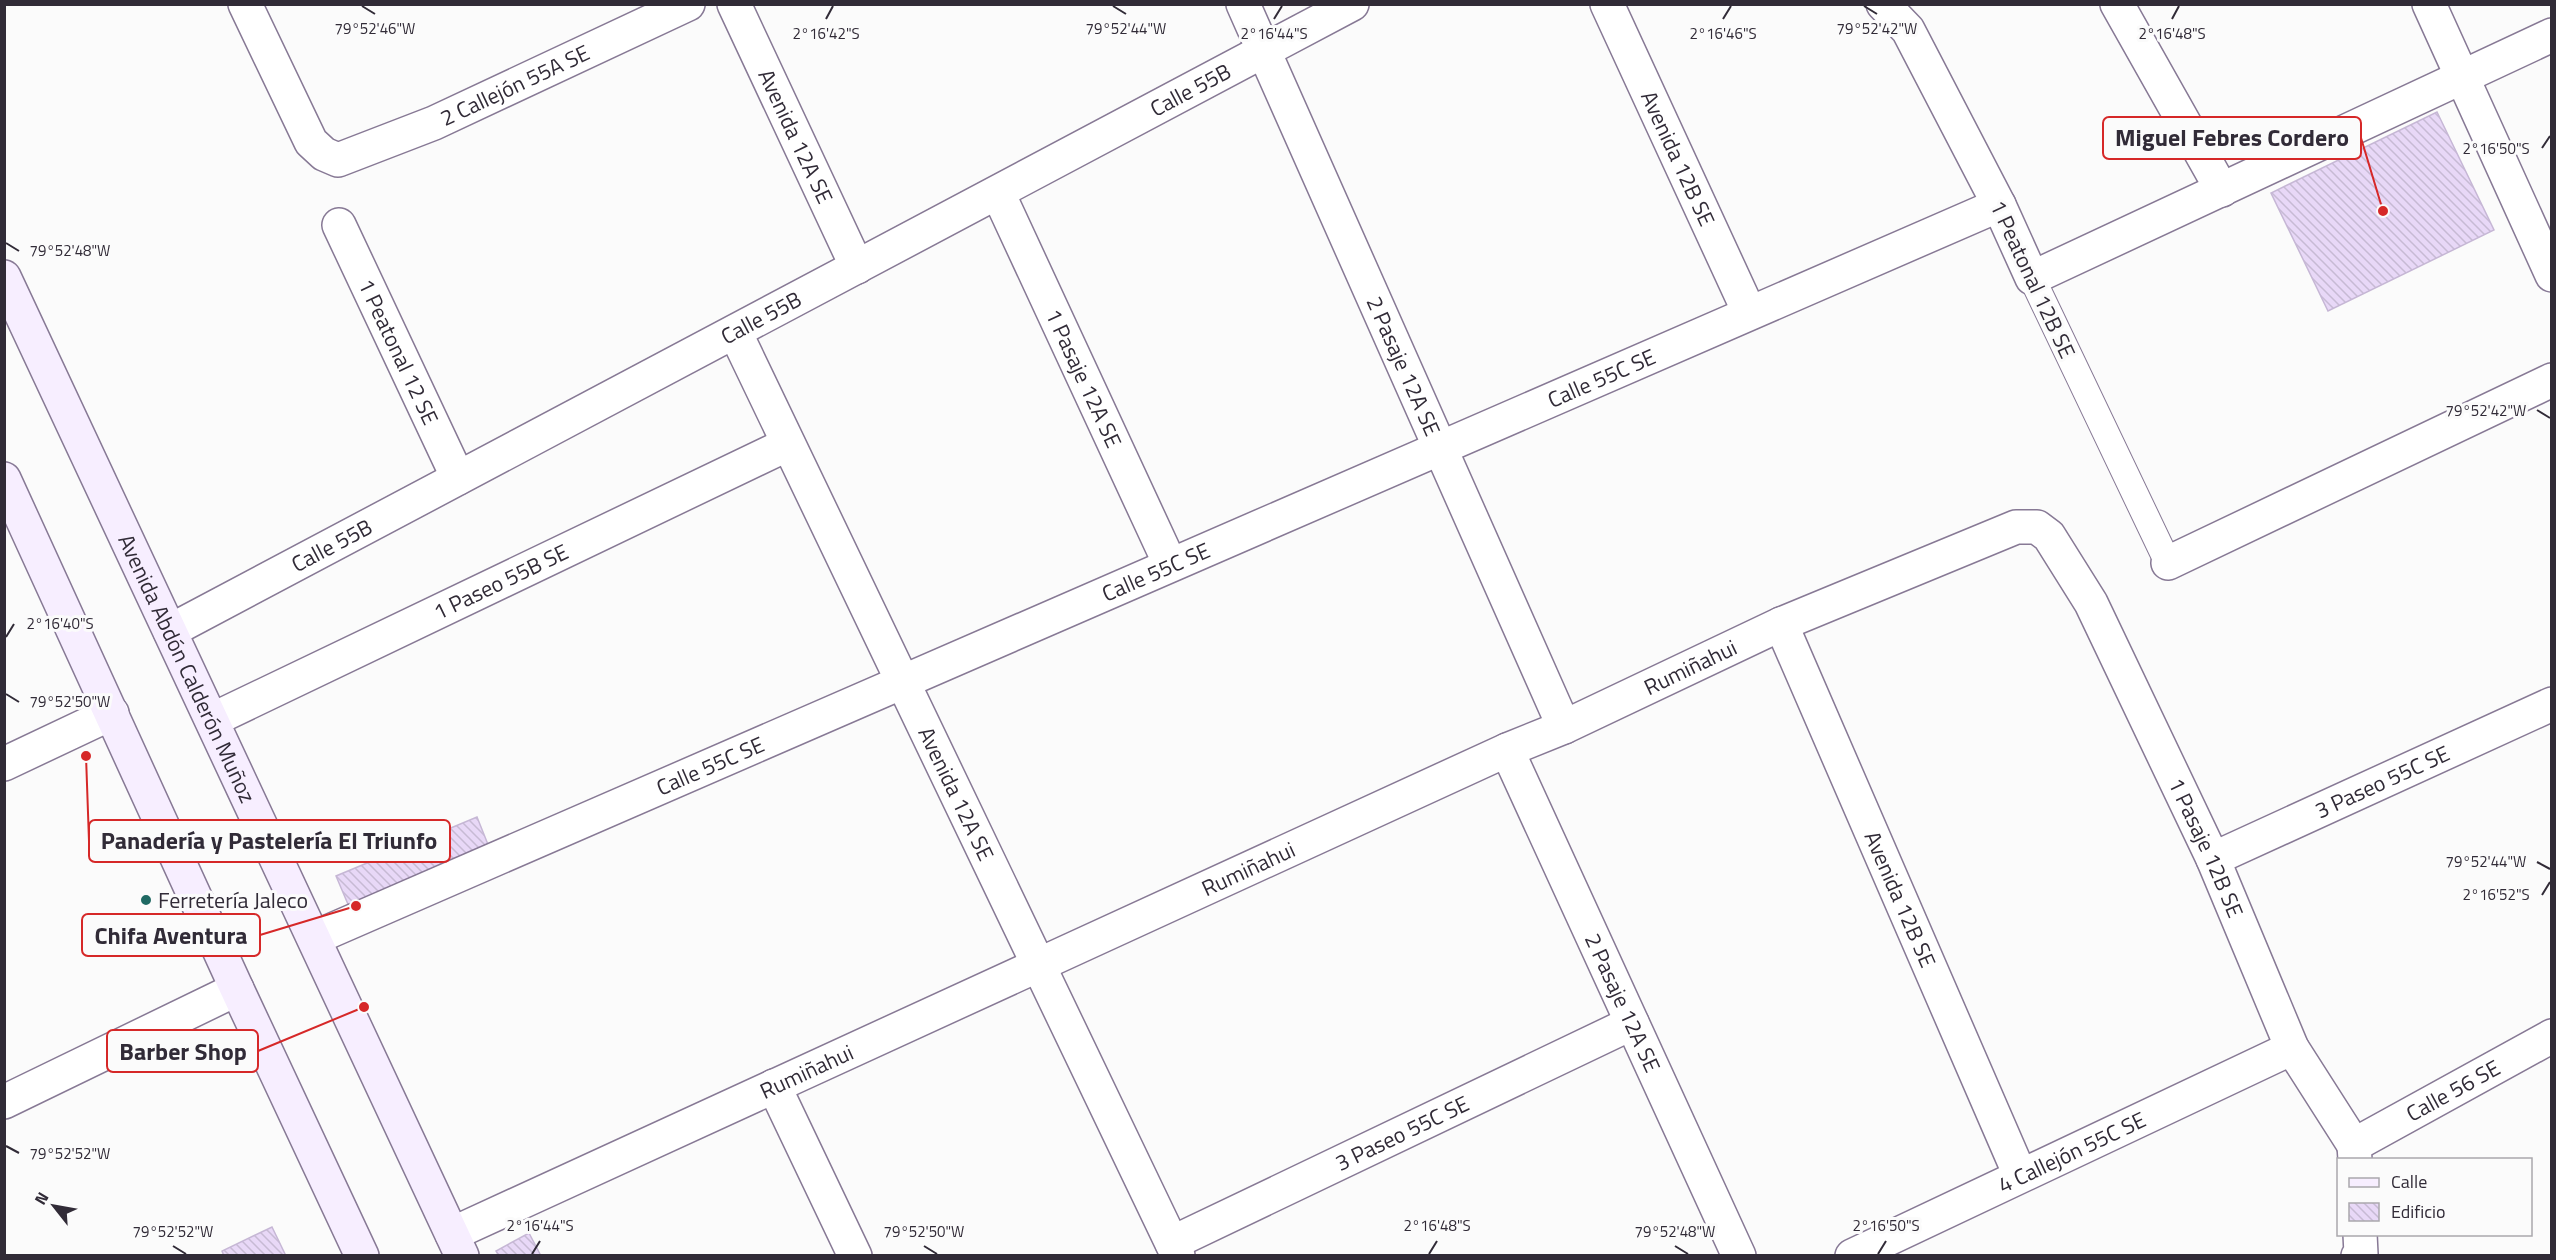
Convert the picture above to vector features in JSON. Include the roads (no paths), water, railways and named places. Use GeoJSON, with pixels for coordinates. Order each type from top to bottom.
{"type":"FeatureCollection","features":[{"type":"Feature","properties":{"kind":"main road","name":"Avenida Abdón Calderón Muñoz"},"geometry":{"type":"LineString","coordinates":[[4,277],[457,1245]]}},
{"type":"Feature","properties":{"kind":"main road"},"geometry":{"type":"LineString","coordinates":[[4,479],[362,1256]]}},
{"type":"Feature","properties":{"kind":"street","name":"2 Callejón 55A SE"},"geometry":{"type":"LineString","coordinates":[[245,4],[311,142],[324,154],[338,160],[434,123],[688,4]]}},
{"type":"Feature","properties":{"kind":"street","name":"Avenida 12A SE"},"geometry":{"type":"LineString","coordinates":[[734,4],[857,267]]}},
{"type":"Feature","properties":{"kind":"street","name":"2 Pasaje 12A SE"},"geometry":{"type":"LineString","coordinates":[[1243,4],[1564,727]]}},
{"type":"Feature","properties":{"kind":"street","name":"Calle 55B"},"geometry":{"type":"LineString","coordinates":[[170,631],[1352,4]]}},
{"type":"Feature","properties":{"kind":"street","name":"Avenida 12B SE"},"geometry":{"type":"LineString","coordinates":[[1607,4],[1749,312]]}},
{"type":"Feature","properties":{"kind":"street","name":"1 Peatonal 12B SE"},"geometry":{"type":"LineString","coordinates":[[1883,4],[1908,30],[1999,205],[2168,563]]}},
{"type":"Feature","properties":{"kind":"street"},"geometry":{"type":"LineString","coordinates":[[2117,4],[2222,190]]}},
{"type":"Feature","properties":{"kind":"street"},"geometry":{"type":"LineString","coordinates":[[2429,4],[2552,275]]}},
{"type":"Feature","properties":{"kind":"street"},"geometry":{"type":"LineString","coordinates":[[2032,278],[2552,35]]}},
{"type":"Feature","properties":{"kind":"street","name":"1 Pasaje 12A SE"},"geometry":{"type":"LineString","coordinates":[[998,193],[1170,564]]}},
{"type":"Feature","properties":{"kind":"street","name":"Calle 55C SE"},"geometry":{"type":"LineString","coordinates":[[314,938],[1999,205]]}},
{"type":"Feature","properties":{"kind":"street","name":"1 Peatonal 12 SE"},"geometry":{"type":"LineString","coordinates":[[339,225],[458,478]]}},
{"type":"Feature","properties":{"kind":"street","name":"Avenida 12A SE"},"geometry":{"type":"LineString","coordinates":[[735,332],[1175,1249]]}},
{"type":"Feature","properties":{"kind":"street"},"geometry":{"type":"LineString","coordinates":[[2168,563],[2552,380]]}},
{"type":"Feature","properties":{"kind":"street","name":"1 Paseo 55B SE"},"geometry":{"type":"LineString","coordinates":[[212,720],[788,444]]}},
{"type":"Feature","properties":{"kind":"street","name":"Rumiñahui"},"geometry":{"type":"LineString","coordinates":[[457,1245],[774,1086],[1507,750],[1564,727],[1780,624],[2016,527],[2037,527],[2049,536]]}},
{"type":"Feature","properties":{"kind":"street","name":"1 Pasaje 12B SE"},"geometry":{"type":"LineString","coordinates":[[2049,536],[2091,603],[2212,859],[2292,1047],[2354,1152]]}},
{"type":"Feature","properties":{"kind":"street","name":"Avenida 12B SE"},"geometry":{"type":"LineString","coordinates":[[1780,624],[2020,1176]]}},
{"type":"Feature","properties":{"kind":"street","name":"3 Paseo 55C SE"},"geometry":{"type":"LineString","coordinates":[[2212,859],[2552,704]]}},
{"type":"Feature","properties":{"kind":"street"},"geometry":{"type":"LineString","coordinates":[[4,764],[112,713]]}},
{"type":"Feature","properties":{"kind":"street","name":"2 Pasaje 12A SE"},"geometry":{"type":"LineString","coordinates":[[1507,750],[1738,1256]]}},
{"type":"Feature","properties":{"kind":"street"},"geometry":{"type":"LineString","coordinates":[[4,1102],[237,989]]}},
{"type":"Feature","properties":{"kind":"street","name":"3 Paseo 55C SE"},"geometry":{"type":"LineString","coordinates":[[1175,1249],[1632,1023]]}},
{"type":"Feature","properties":{"kind":"street","name":"Calle 56 SE"},"geometry":{"type":"LineString","coordinates":[[2354,1152],[2552,1036]]}},
{"type":"Feature","properties":{"kind":"street","name":"4 Callejón 55C SE"},"geometry":{"type":"LineString","coordinates":[[1852,1256],[2292,1047]]}},
{"type":"Feature","properties":{"kind":"street"},"geometry":{"type":"LineString","coordinates":[[774,1086],[855,1256]]}},
{"type":"Feature","properties":{"kind":"place","name":"Miguel Febres Cordero"},"geometry":{"type":"Point","coordinates":[2383,211]}},
{"type":"Feature","properties":{"kind":"place","name":"Panadería y Pastelería El Triunfo"},"geometry":{"type":"Point","coordinates":[86,756]}},
{"type":"Feature","properties":{"kind":"place","name":"Ferretería Jaleco"},"geometry":{"type":"Point","coordinates":[146,900]}},
{"type":"Feature","properties":{"kind":"place","name":"Chifa Aventura"},"geometry":{"type":"Point","coordinates":[356,906]}},
{"type":"Feature","properties":{"kind":"place","name":"Barber Shop"},"geometry":{"type":"Point","coordinates":[364,1007]}}]}
